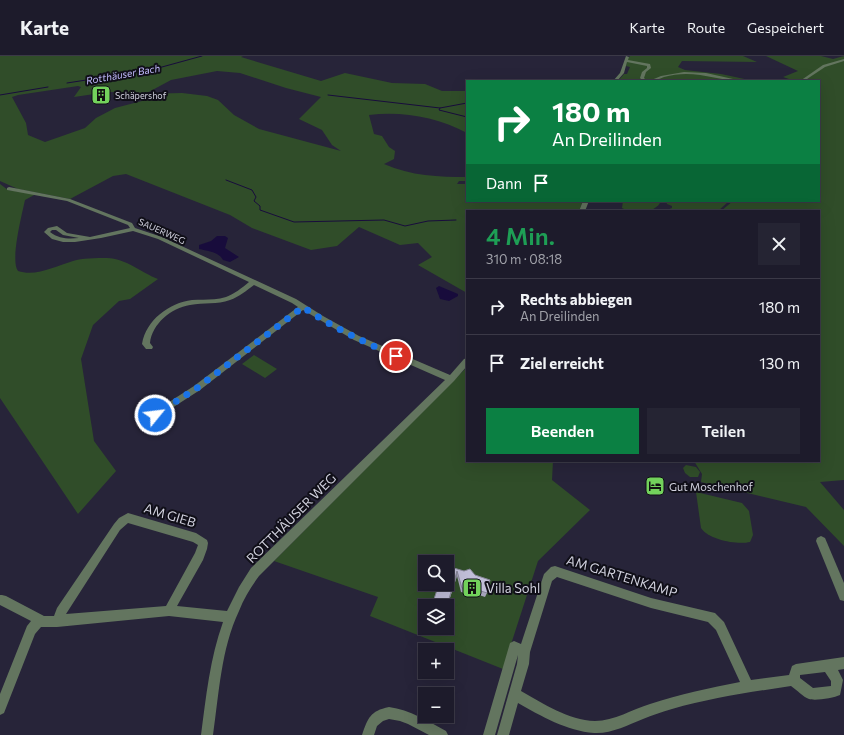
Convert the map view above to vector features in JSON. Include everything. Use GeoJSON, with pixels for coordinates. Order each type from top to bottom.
{"type":"FeatureCollection","features":[{"type":"Feature","properties":{"kind":"street"},"geometry":{"type":"LineString","coordinates":[[616,80],[622,73],[628,56]]}},
{"type":"Feature","properties":{"kind":"street"},"geometry":{"type":"LineString","coordinates":[[803,80],[824,66],[844,60]]}},
{"type":"Feature","properties":{"kind":"street"},"geometry":{"type":"LineString","coordinates":[[626,61],[641,63],[649,66],[642,78],[644,80]]}},
{"type":"Feature","properties":{"kind":"street"},"geometry":{"type":"LineString","coordinates":[[654,80],[664,76],[685,72],[708,74],[735,80]]}},
{"type":"Feature","properties":{"kind":"street","name":"SAUERWEG"},"geometry":{"type":"LineString","coordinates":[[9,189],[49,195],[84,205],[130,224],[133,229],[160,238],[294,301],[320,319],[368,344],[451,379]]}},
{"type":"Feature","properties":{"kind":"street"},"geometry":{"type":"LineString","coordinates":[[88,238],[65,234],[57,228],[50,229],[47,232],[50,236],[63,241],[77,241],[133,229]]}},
{"type":"Feature","properties":{"kind":"street"},"geometry":{"type":"LineString","coordinates":[[149,347],[146,344],[148,331],[156,322],[169,312],[187,303],[224,300],[253,282]]}},
{"type":"Feature","properties":{"kind":"street"},"geometry":{"type":"LineString","coordinates":[[155,415],[197,388],[303,307]]}},
{"type":"Feature","properties":{"kind":"street","name":"ROTTHÄUSER WEG"},"geometry":{"type":"LineString","coordinates":[[207,735],[220,648],[230,617],[242,592],[255,572],[451,379],[466,362]]}},
{"type":"Feature","properties":{"kind":"street","name":"AM GIEB"},"geometry":{"type":"LineString","coordinates":[[57,621],[61,612],[117,527],[122,521],[128,518],[196,538],[203,543],[201,553],[173,599],[169,611]]}},
{"type":"Feature","properties":{"kind":"street"},"geometry":{"type":"LineString","coordinates":[[821,541],[844,596]]}},
{"type":"Feature","properties":{"kind":"street","name":"AM GARTENKAMP"},"geometry":{"type":"LineString","coordinates":[[489,735],[519,649],[548,578],[555,572],[561,572],[651,603],[711,617],[720,626],[748,686]]}},
{"type":"Feature","properties":{"kind":"street"},"geometry":{"type":"LineString","coordinates":[[2,600],[44,622],[169,611],[230,617]]}},
{"type":"Feature","properties":{"kind":"street"},"geometry":{"type":"LineString","coordinates":[[0,709],[31,630],[39,620]]}},
{"type":"Feature","properties":{"kind":"street","name":"AM GARTENKAMP"},"geometry":{"type":"LineString","coordinates":[[503,735],[523,664],[519,649]]}},
{"type":"Feature","properties":{"kind":"street"},"geometry":{"type":"LineString","coordinates":[[793,680],[796,670],[844,663]]}},
{"type":"Feature","properties":{"kind":"street"},"geometry":{"type":"LineString","coordinates":[[514,694],[558,717],[580,725],[597,727],[656,708],[725,690],[748,686],[793,680],[811,694],[836,691],[836,680],[828,665]]}},
{"type":"Feature","properties":{"kind":"street"},"geometry":{"type":"LineString","coordinates":[[368,735],[375,719],[390,712],[402,715],[442,735]]}},
{"type":"Feature","properties":{"kind":"green space"},"geometry":{"type":"Polygon","coordinates":[[[0,56],[243,56],[241,57],[321,81],[345,73],[392,83],[425,84],[442,91],[466,91],[466,132],[456,127],[419,116],[394,114],[369,115],[374,134],[382,136],[389,147],[395,151],[394,159],[384,164],[415,173],[436,176],[466,177],[466,181],[459,181],[457,184],[466,184],[466,202],[583,202],[579,210],[466,210],[466,292],[418,265],[432,257],[418,243],[400,245],[359,227],[337,246],[311,250],[252,228],[230,215],[126,174],[113,176],[70,199],[18,189],[0,181],[0,56]],[[217,71],[171,80],[145,94],[182,93],[207,96],[218,100],[234,115],[259,129],[341,151],[332,145],[322,130],[299,119],[321,97],[286,88],[240,73],[217,71]],[[78,86],[12,97],[26,123],[28,135],[45,142],[85,128],[96,118],[115,108],[142,101],[143,94],[113,95],[114,92],[74,97],[81,87],[78,86]]]}},
{"type":"Feature","properties":{"kind":"green space"},"geometry":{"type":"Polygon","coordinates":[[[630,56],[743,56],[757,62],[682,61],[678,67],[685,70],[721,74],[749,80],[619,80],[624,74],[627,74],[630,67],[626,66],[627,59],[630,56]]]}},
{"type":"Feature","properties":{"kind":"green space"},"geometry":{"type":"Polygon","coordinates":[[[766,56],[821,56],[833,59],[844,56],[844,480],[820,482],[844,510],[844,546],[806,507],[701,482],[702,474],[695,462],[820,462],[820,210],[722,210],[732,202],[820,202],[820,80],[792,80],[783,77],[798,71],[766,56]]]}},
{"type":"Feature","properties":{"kind":"green space"},"geometry":{"type":"Polygon","coordinates":[[[0,184],[8,190],[36,194],[25,200],[19,226],[15,258],[18,271],[32,273],[39,272],[77,260],[107,258],[120,260],[158,279],[130,299],[119,301],[93,325],[81,359],[94,441],[116,471],[78,514],[0,398],[0,184]]]}},
{"type":"Feature","properties":{"kind":"green space"},"geometry":{"type":"Polygon","coordinates":[[[623,202],[660,203],[657,207],[650,210],[626,210],[622,208],[623,202]]]}},
{"type":"Feature","properties":{"kind":"green space"},"geometry":{"type":"Polygon","coordinates":[[[666,202],[728,202],[719,210],[667,210],[672,208],[672,206],[667,204],[666,202]]]}},
{"type":"Feature","properties":{"kind":"green space"},"geometry":{"type":"Polygon","coordinates":[[[254,355],[277,369],[265,378],[242,364],[254,355]]]}},
{"type":"Feature","properties":{"kind":"green space"},"geometry":{"type":"Polygon","coordinates":[[[466,368],[466,462],[553,462],[552,480],[590,510],[538,561],[503,669],[454,649],[454,643],[438,643],[370,616],[378,597],[274,561],[466,368]]]}},
{"type":"Feature","properties":{"kind":"green space"},"geometry":{"type":"Polygon","coordinates":[[[686,465],[696,467],[700,472],[698,477],[690,477],[685,473],[683,468],[686,465]]]}},
{"type":"Feature","properties":{"kind":"green space"},"geometry":{"type":"Polygon","coordinates":[[[696,492],[742,503],[749,511],[753,535],[750,542],[738,543],[724,541],[710,536],[705,532],[701,528],[696,492]]]}},
{"type":"Feature","properties":{"kind":"shaded area"},"geometry":{"type":"Polygon","coordinates":[[[217,236],[225,236],[228,238],[225,248],[239,257],[230,262],[223,260],[219,255],[199,249],[199,245],[211,241],[217,236]]]}},
{"type":"Feature","properties":{"kind":"shaded area"},"geometry":{"type":"Polygon","coordinates":[[[439,286],[458,294],[458,296],[449,301],[440,299],[436,288],[439,286]]]}},
{"type":"Feature","properties":{"kind":"building"},"geometry":{"type":"Polygon","coordinates":[[[454,568],[464,571],[470,569],[475,575],[490,580],[487,593],[472,588],[470,590],[462,588],[457,571],[454,582],[454,568]]]}},
{"type":"Feature","properties":{"kind":"building"},"geometry":{"type":"Polygon","coordinates":[[[437,591],[451,591],[449,599],[434,599],[437,591]]]}},
{"type":"Feature","properties":{"kind":"waterway","name":"Rotthäuser Bach"},"geometry":{"type":"LineString","coordinates":[[67,83],[151,70],[202,56]]}},
{"type":"Feature","properties":{"kind":"waterway","name":"Rotthäuser Bach"},"geometry":{"type":"LineString","coordinates":[[0,95],[48,87]]}},
{"type":"Feature","properties":{"kind":"waterway"},"geometry":{"type":"LineString","coordinates":[[328,95],[440,108]]}},
{"type":"Feature","properties":{"kind":"waterway"},"geometry":{"type":"LineString","coordinates":[[440,108],[466,103]]}},
{"type":"Feature","properties":{"kind":"waterway"},"geometry":{"type":"LineString","coordinates":[[440,108],[439,110],[466,117]]}},
{"type":"Feature","properties":{"kind":"waterway"},"geometry":{"type":"LineString","coordinates":[[226,180],[252,190],[256,197],[254,201],[260,206],[260,210],[294,222],[384,220],[405,226],[428,221],[456,220]]}},
{"type":"Feature","properties":{"kind":"place","name":"Schäpershof"},"geometry":{"type":"Point","coordinates":[101,95]}},
{"type":"Feature","properties":{"kind":"place","name":"Gut Moschenhof"},"geometry":{"type":"Point","coordinates":[655,486]}},
{"type":"Feature","properties":{"kind":"place","name":"Villa Sohl"},"geometry":{"type":"Point","coordinates":[472,588]}},
{"type":"Feature","properties":{"kind":"route"},"geometry":{"type":"LineString","coordinates":[[155,415],[175,404],[197,388],[303,307],[320,319],[368,344],[396,356]]}}]}
